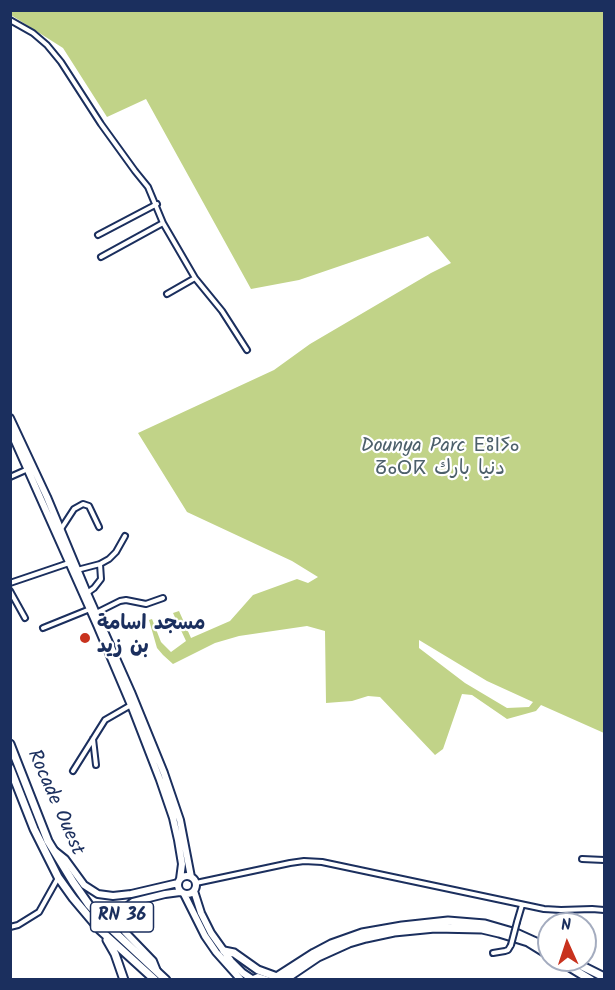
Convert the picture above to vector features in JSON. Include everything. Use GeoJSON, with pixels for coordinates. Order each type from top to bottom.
{"type":"FeatureCollection","features":[{"type":"Feature","properties":{"kind":"highway","name":"Rocade Ouest"},"geometry":{"type":"LineString","coordinates":[[10,744],[52,849],[89,905],[156,976]]}},
{"type":"Feature","properties":{"kind":"highway","name":"Rocade Ouest"},"geometry":{"type":"LineString","coordinates":[[10,768],[34,829],[58,877],[73,898],[100,930],[156,976],[166,980]]}},
{"type":"Feature","properties":{"kind":"highway"},"geometry":{"type":"LineString","coordinates":[[278,979],[314,953],[351,936],[414,924],[455,921],[485,924],[516,933],[537,943]]}},
{"type":"Feature","properties":{"kind":"highway"},"geometry":{"type":"LineString","coordinates":[[278,979],[349,943],[394,932],[435,928],[482,929],[528,942],[537,948]]}},
{"type":"Feature","properties":{"kind":"highway"},"geometry":{"type":"LineString","coordinates":[[100,930],[116,954],[124,980]]}},
{"type":"Feature","properties":{"kind":"highway"},"geometry":{"type":"LineString","coordinates":[[224,951],[234,953],[258,970],[278,979]]}},
{"type":"Feature","properties":{"kind":"highway"},"geometry":{"type":"LineString","coordinates":[[578,972],[591,980]]}},
{"type":"Feature","properties":{"kind":"main road"},"geometry":{"type":"LineString","coordinates":[[10,418],[61,530],[93,611]]}},
{"type":"Feature","properties":{"kind":"main road"},"geometry":{"type":"LineString","coordinates":[[10,430],[164,773],[180,820],[196,887],[194,891],[204,921],[239,969],[252,979],[261,977],[267,980]]}},
{"type":"Feature","properties":{"kind":"main road"},"geometry":{"type":"LineString","coordinates":[[99,624],[173,818],[181,860],[177,887],[205,936],[241,980]]}},
{"type":"Feature","properties":{"kind":"main road"},"geometry":{"type":"LineString","coordinates":[[52,849],[65,859],[84,885],[98,894],[113,896],[131,894],[179,881],[184,876],[193,880]]}},
{"type":"Feature","properties":{"kind":"main road"},"geometry":{"type":"LineString","coordinates":[[182,893],[190,894],[194,891]]}},
{"type":"Feature","properties":{"kind":"main road","name":"RN 36"},"geometry":{"type":"LineString","coordinates":[[156,976],[153,961],[125,932],[122,917],[125,908],[133,902],[165,894],[182,893]]}},
{"type":"Feature","properties":{"kind":"main road"},"geometry":{"type":"LineString","coordinates":[[224,961],[236,980]]}},
{"type":"Feature","properties":{"kind":"street"},"geometry":{"type":"LineString","coordinates":[[10,20],[33,33],[61,62],[101,124],[148,187],[163,223],[195,278],[222,311],[247,350]]}},
{"type":"Feature","properties":{"kind":"street"},"geometry":{"type":"LineString","coordinates":[[98,235],[157,204]]}},
{"type":"Feature","properties":{"kind":"street"},"geometry":{"type":"LineString","coordinates":[[101,257],[163,223]]}},
{"type":"Feature","properties":{"kind":"street"},"geometry":{"type":"LineString","coordinates":[[166,294],[195,278]]}},
{"type":"Feature","properties":{"kind":"street"},"geometry":{"type":"LineString","coordinates":[[10,477],[29,469]]}},
{"type":"Feature","properties":{"kind":"street"},"geometry":{"type":"LineString","coordinates":[[61,530],[74,509],[85,504],[99,527]]}},
{"type":"Feature","properties":{"kind":"street"},"geometry":{"type":"LineString","coordinates":[[77,570],[100,564],[109,559],[125,536]]}},
{"type":"Feature","properties":{"kind":"street"},"geometry":{"type":"LineString","coordinates":[[10,583],[69,563]]}},
{"type":"Feature","properties":{"kind":"street"},"geometry":{"type":"LineString","coordinates":[[87,593],[101,579],[100,564]]}},
{"type":"Feature","properties":{"kind":"street"},"geometry":{"type":"LineString","coordinates":[[10,591],[25,618]]}},
{"type":"Feature","properties":{"kind":"street"},"geometry":{"type":"LineString","coordinates":[[43,628],[120,601],[146,604],[162,598]]}},
{"type":"Feature","properties":{"kind":"street"},"geometry":{"type":"LineString","coordinates":[[73,771],[105,720],[131,705]]}},
{"type":"Feature","properties":{"kind":"street"},"geometry":{"type":"LineString","coordinates":[[93,738],[96,765]]}},
{"type":"Feature","properties":{"kind":"street"},"geometry":{"type":"LineString","coordinates":[[582,859],[604,860]]}},
{"type":"Feature","properties":{"kind":"street"},"geometry":{"type":"LineString","coordinates":[[193,880],[290,863],[322,862],[522,905],[553,910],[604,910]]}},
{"type":"Feature","properties":{"kind":"street"},"geometry":{"type":"LineString","coordinates":[[10,927],[39,912],[58,877]]}},
{"type":"Feature","properties":{"kind":"street"},"geometry":{"type":"LineString","coordinates":[[598,909],[604,904]]}},
{"type":"Feature","properties":{"kind":"street"},"geometry":{"type":"LineString","coordinates":[[493,953],[508,950],[522,905]]}},
{"type":"Feature","properties":{"kind":"green space","name":"Dounya Parc ⴹⵓⵏⵢⴰ ⵒⴰⵔⴽ دنيا بارك"},"geometry":{"type":"Polygon","coordinates":[[[10,11],[604,11],[604,733],[541,705],[536,711],[507,719],[472,695],[462,694],[443,749],[435,755],[380,697],[368,696],[352,701],[326,703],[325,631],[307,626],[239,636],[215,643],[173,664],[157,648],[149,620],[152,619],[161,642],[171,652],[186,641],[173,613],[179,611],[191,638],[230,621],[253,595],[297,579],[308,583],[318,577],[292,561],[187,512],[138,433],[274,370],[310,344],[451,263],[428,236],[299,280],[251,289],[146,99],[107,117],[63,48],[11,15],[10,11]],[[419,640],[419,648],[465,683],[507,708],[529,707],[533,702],[487,681],[419,640]]]}},
{"type":"Feature","properties":{"kind":"place","name":"مسجد اسامة بن زيد"},"geometry":{"type":"Point","coordinates":[85,638]}}]}
